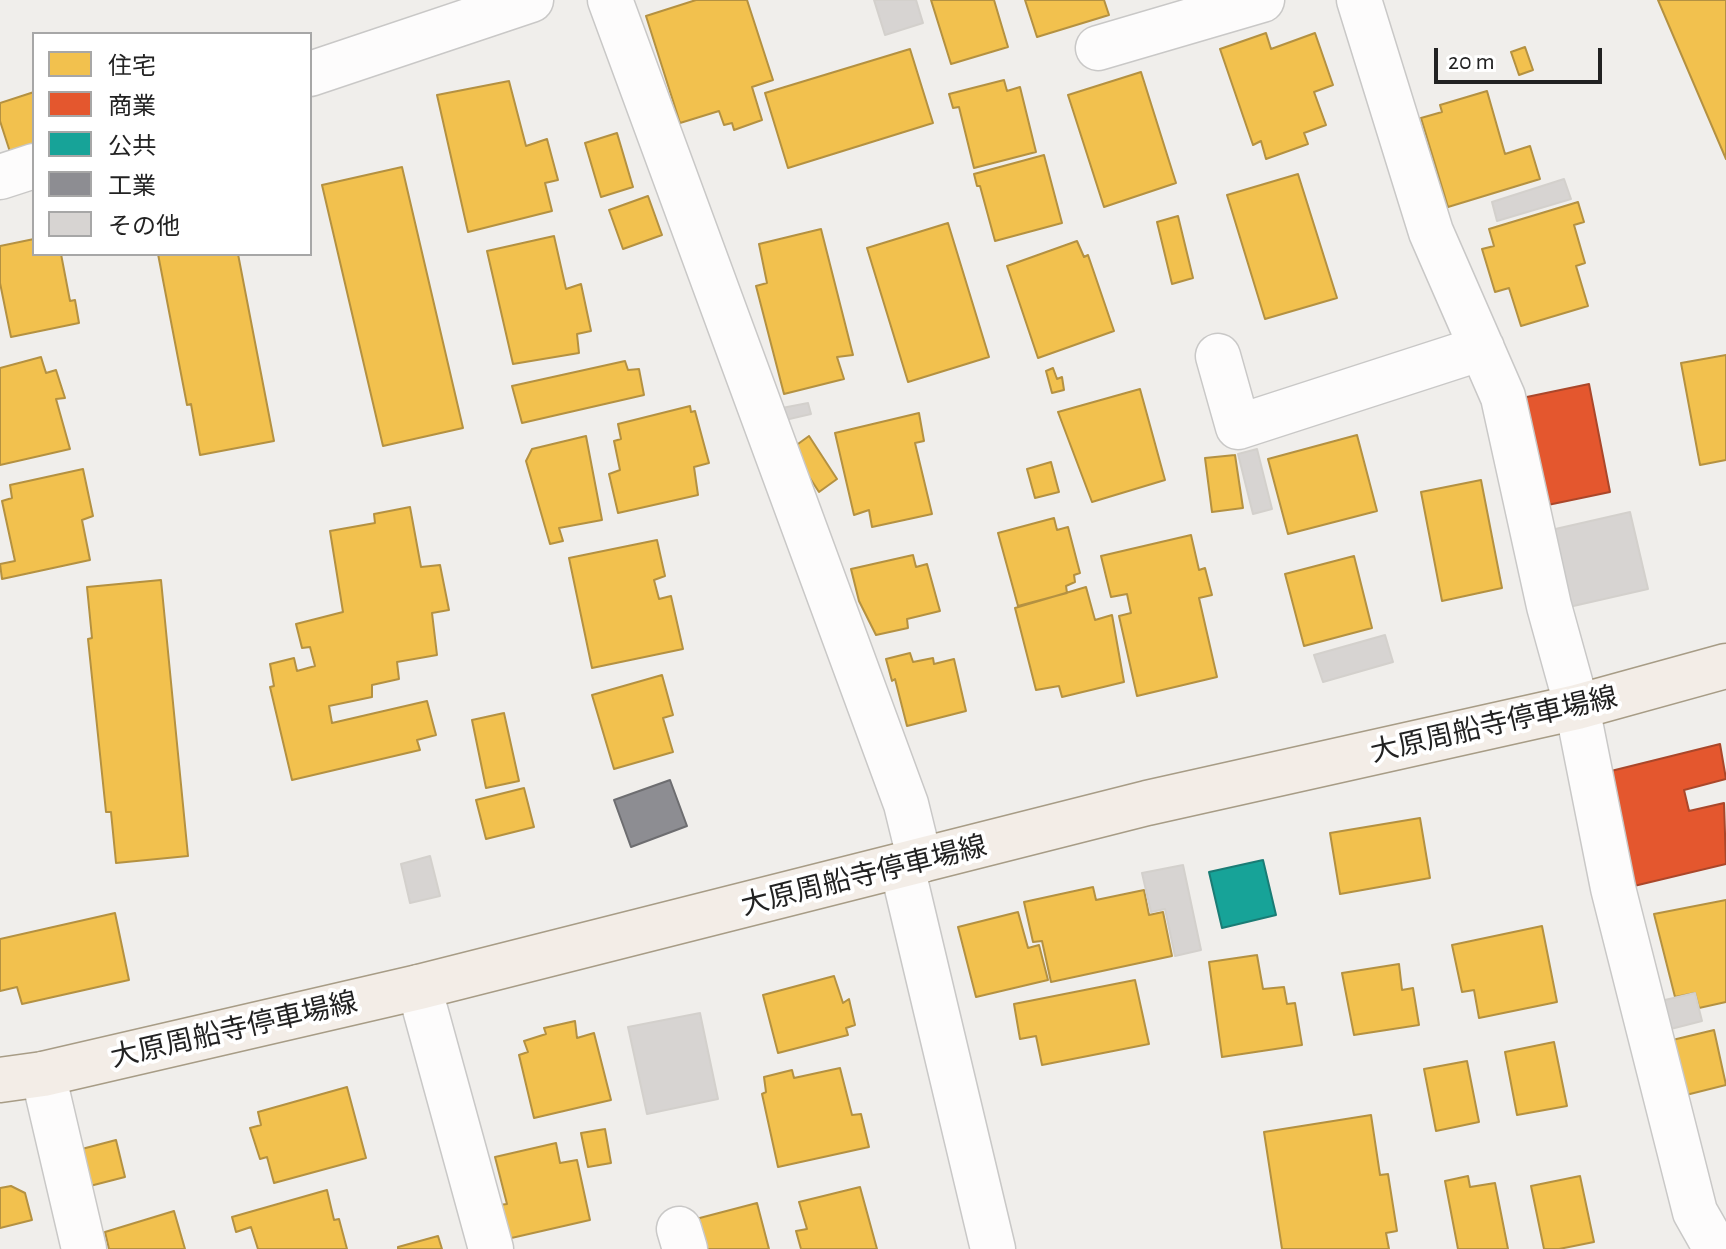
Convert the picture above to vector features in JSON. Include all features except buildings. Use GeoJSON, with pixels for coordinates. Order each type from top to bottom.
{"type":"FeatureCollection","features":[{"type":"Feature","properties":{"kind":"main road","name":"大原周船寺停車場線"},"geometry":{"type":"LineString","coordinates":[[0,1080],[43,1074],[419,987],[1147,803],[1577,707],[1726,666]]}},
{"type":"Feature","properties":{"kind":"street"},"geometry":{"type":"LineString","coordinates":[[312,73],[531,0]]}},
{"type":"Feature","properties":{"kind":"street"},"geometry":{"type":"LineString","coordinates":[[610,0],[906,804],[911,864],[993,1249]]}},
{"type":"Feature","properties":{"kind":"street"},"geometry":{"type":"LineString","coordinates":[[1098,48],[1262,0]]}},
{"type":"Feature","properties":{"kind":"street"},"geometry":{"type":"LineString","coordinates":[[1359,0],[1431,232],[1503,397],[1549,606],[1577,707],[1613,888],[1712,1222]]}},
{"type":"Feature","properties":{"kind":"street"},"geometry":{"type":"LineString","coordinates":[[0,177],[32,167]]}},
{"type":"Feature","properties":{"kind":"street"},"geometry":{"type":"LineString","coordinates":[[1218,356],[1238,427],[1482,348]]}},
{"type":"Feature","properties":{"kind":"street"},"geometry":{"type":"LineString","coordinates":[[419,987],[491,1249]]}},
{"type":"Feature","properties":{"kind":"street"},"geometry":{"type":"LineString","coordinates":[[43,1074],[84,1249]]}}]}
